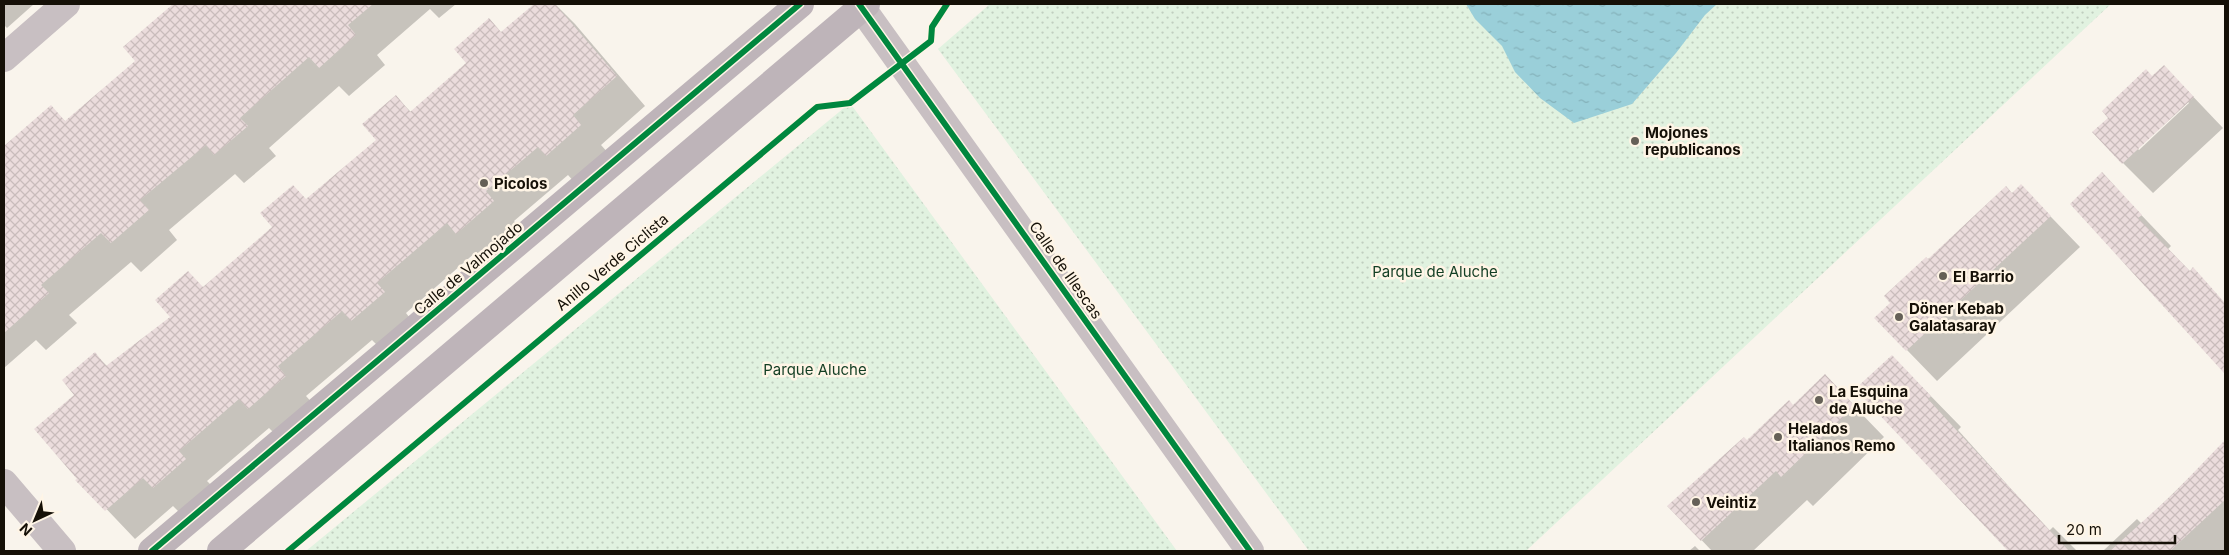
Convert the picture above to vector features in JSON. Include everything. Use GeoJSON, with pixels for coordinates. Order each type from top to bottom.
{"type":"FeatureCollection","features":[{"type":"Feature","properties":{"kind":"street"},"geometry":{"type":"LineString","coordinates":[[4,58],[66,4]]}},
{"type":"Feature","properties":{"kind":"street","name":"Calle de Valmojado"},"geometry":{"type":"LineString","coordinates":[[152,551],[800,4]]}},
{"type":"Feature","properties":{"kind":"street"},"geometry":{"type":"LineString","coordinates":[[221,551],[862,5]]}},
{"type":"Feature","properties":{"kind":"street","name":"Calle de Illescas"},"geometry":{"type":"LineString","coordinates":[[862,5],[1250,551]]}},
{"type":"Feature","properties":{"kind":"street"},"geometry":{"type":"LineString","coordinates":[[4,484],[62,551]]}},
{"type":"Feature","properties":{"kind":"green space","name":"Parque de Aluche"},"geometry":{"type":"Polygon","coordinates":[[[990,4],[2111,4],[1526,551],[1309,551],[938,49],[990,4]]]}},
{"type":"Feature","properties":{"kind":"green space","name":"Parque Aluche"},"geometry":{"type":"Polygon","coordinates":[[[850,103],[1177,551],[306,551],[850,103]]]}},
{"type":"Feature","properties":{"kind":"water"},"geometry":{"type":"Polygon","coordinates":[[[1466,4],[1717,4],[1705,15],[1676,53],[1632,104],[1574,123],[1540,98],[1515,72],[1502,46],[1475,19],[1466,4]]]}},
{"type":"Feature","properties":{"kind":"building"},"geometry":{"type":"Polygon","coordinates":[[[173,4],[373,4],[348,25],[356,35],[319,68],[309,57],[240,118],[248,126],[214,155],[206,145],[140,200],[149,210],[111,243],[101,233],[41,285],[49,293],[4,333],[4,146],[51,105],[65,121],[135,61],[123,47],[173,4]]]}},
{"type":"Feature","properties":{"kind":"building"},"geometry":{"type":"Polygon","coordinates":[[[534,4],[555,4],[617,76],[573,115],[581,125],[546,156],[538,147],[486,191],[494,201],[456,234],[447,223],[377,283],[385,292],[351,321],[342,311],[278,366],[286,376],[248,409],[239,399],[179,451],[186,459],[153,488],[143,478],[105,511],[75,480],[77,479],[34,429],[74,395],[62,380],[95,352],[106,366],[170,317],[155,300],[188,271],[203,287],[272,227],[260,213],[293,185],[306,199],[376,140],[362,124],[396,95],[410,112],[466,63],[454,49],[489,18],[501,32],[534,4]]]}},
{"type":"Feature","properties":{"kind":"building"},"geometry":{"type":"Polygon","coordinates":[[[2164,65],[2194,97],[2122,164],[2092,132],[2108,118],[2102,111],[2146,69],[2152,76],[2164,65]]]}},
{"type":"Feature","properties":{"kind":"building"},"geometry":{"type":"Polygon","coordinates":[[[2102,172],[2142,215],[2138,218],[2190,271],[2193,267],[2225,303],[2225,374],[2070,204],[2102,172]]]}},
{"type":"Feature","properties":{"kind":"building"},"geometry":{"type":"Polygon","coordinates":[[[2021,184],[2051,216],[1906,351],[1874,318],[1890,303],[1884,296],[1926,257],[1928,259],[2006,186],[2012,193],[2021,184]]]}},
{"type":"Feature","properties":{"kind":"building"},"geometry":{"type":"Polygon","coordinates":[[[1892,355],[1931,396],[1928,399],[2069,551],[2008,551],[1855,389],[1892,355]]]}},
{"type":"Feature","properties":{"kind":"building"},"geometry":{"type":"Polygon","coordinates":[[[1825,374],[1855,406],[1781,477],[1776,471],[1701,541],[1667,506],[1744,437],[1747,440],[1789,400],[1793,405],[1825,374]]]}},
{"type":"Feature","properties":{"kind":"building"},"geometry":{"type":"Polygon","coordinates":[[[2225,440],[2225,500],[2170,551],[2110,551],[2173,494],[2225,440]]]}},
{"type":"Feature","properties":{"kind":"cycle path"},"geometry":{"type":"LineString","coordinates":[[152,551],[800,4]]}},
{"type":"Feature","properties":{"kind":"cycle path"},"geometry":{"type":"LineString","coordinates":[[859,4],[1250,551]]}},
{"type":"Feature","properties":{"kind":"cycle path","name":"Anillo Verde Ciclista"},"geometry":{"type":"LineString","coordinates":[[288,551],[817,107],[850,103],[931,41],[932,27],[947,4]]}},
{"type":"Feature","properties":{"kind":"place","name":"Mojones republicanos"},"geometry":{"type":"Point","coordinates":[1635,141]}},
{"type":"Feature","properties":{"kind":"place","name":"Picolos"},"geometry":{"type":"Point","coordinates":[484,183]}},
{"type":"Feature","properties":{"kind":"place","name":"El Barrio"},"geometry":{"type":"Point","coordinates":[1943,276]}},
{"type":"Feature","properties":{"kind":"place","name":"Döner Kebab Galatasaray"},"geometry":{"type":"Point","coordinates":[1899,317]}},
{"type":"Feature","properties":{"kind":"place","name":"La Esquina de Aluche"},"geometry":{"type":"Point","coordinates":[1819,400]}},
{"type":"Feature","properties":{"kind":"place","name":"Helados Italianos Remo"},"geometry":{"type":"Point","coordinates":[1778,437]}},
{"type":"Feature","properties":{"kind":"place","name":"Veintiz"},"geometry":{"type":"Point","coordinates":[1696,502]}}]}
